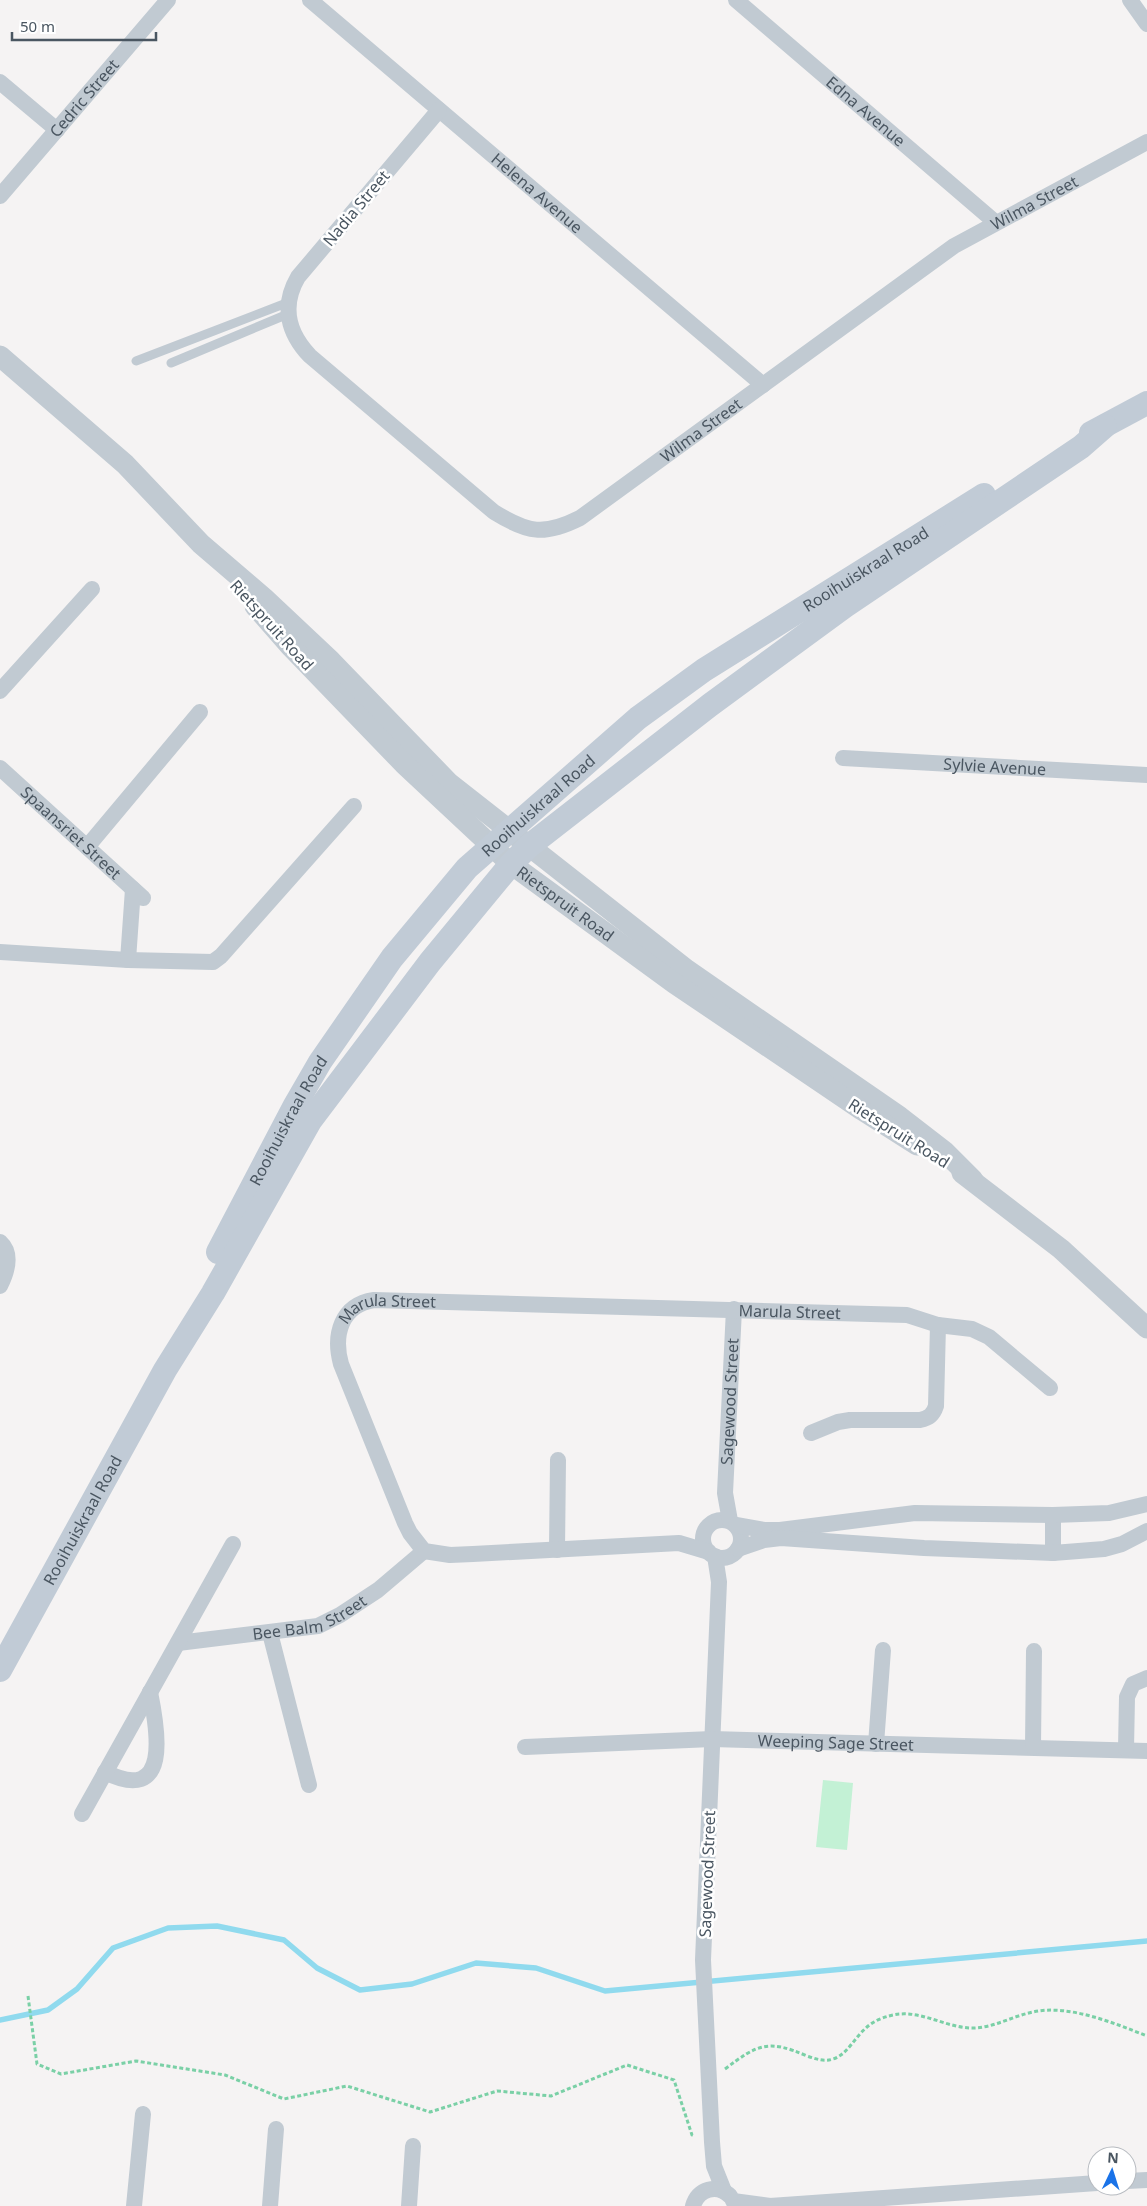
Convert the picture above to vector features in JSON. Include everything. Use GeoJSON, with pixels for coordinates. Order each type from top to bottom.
{"type":"FeatureCollection","features":[{"type":"Feature","properties":{"kind":"main road","name":"Rooihuiskraal Road"},"geometry":{"type":"LineString","coordinates":[[165,1370],[173,1343],[200,1288],[289,1115],[320,1062],[392,958],[467,868],[638,718],[704,670],[1034,464],[1147,403]]}},
{"type":"Feature","properties":{"kind":"main road","name":"Rooihuiskraal Road"},"geometry":{"type":"LineString","coordinates":[[0,1670],[165,1370],[213,1293],[310,1121],[430,962],[512,864],[529,846],[710,705],[844,606],[1065,458],[1097,435],[1105,426]]}},
{"type":"Feature","properties":{"kind":"street","name":"Cedric Street"},"geometry":{"type":"LineString","coordinates":[[0,196],[168,0]]}},
{"type":"Feature","properties":{"kind":"street","name":"Helena Avenue"},"geometry":{"type":"LineString","coordinates":[[310,0],[763,385]]}},
{"type":"Feature","properties":{"kind":"street","name":"Edna Avenue"},"geometry":{"type":"LineString","coordinates":[[736,0],[995,222]]}},
{"type":"Feature","properties":{"kind":"street"},"geometry":{"type":"LineString","coordinates":[[1130,0],[1147,24]]}},
{"type":"Feature","properties":{"kind":"street"},"geometry":{"type":"LineString","coordinates":[[0,82],[57,130]]}},
{"type":"Feature","properties":{"kind":"street","name":"Nadia Street"},"geometry":{"type":"LineString","coordinates":[[289,308],[293,284],[298,277],[439,110]]}},
{"type":"Feature","properties":{"kind":"street","name":"Wilma Street"},"geometry":{"type":"LineString","coordinates":[[289,308],[296,340],[310,356],[494,512],[518,526],[541,532],[564,526],[580,518],[932,260],[995,222],[1147,142]]}},
{"type":"Feature","properties":{"kind":"street","name":"Rietspruit Road"},"geometry":{"type":"LineString","coordinates":[[0,356],[125,464],[215,558],[224,571],[291,647],[404,764],[512,864],[674,983],[862,1110],[973,1180],[1061,1249],[1147,1328]]}},
{"type":"Feature","properties":{"kind":"street","name":"Rietspruit Road"},"geometry":{"type":"LineString","coordinates":[[215,558],[264,598],[331,661],[449,783],[687,970],[900,1117],[944,1151],[973,1180]]}},
{"type":"Feature","properties":{"kind":"street"},"geometry":{"type":"LineString","coordinates":[[0,691],[92,589]]}},
{"type":"Feature","properties":{"kind":"street"},"geometry":{"type":"LineString","coordinates":[[87,847],[200,712]]}},
{"type":"Feature","properties":{"kind":"street","name":"Sylvie Avenue"},"geometry":{"type":"LineString","coordinates":[[843,758],[1147,776]]}},
{"type":"Feature","properties":{"kind":"street","name":"Spaansriet Street"},"geometry":{"type":"LineString","coordinates":[[0,768],[138,894],[128,960]]}},
{"type":"Feature","properties":{"kind":"street"},"geometry":{"type":"LineString","coordinates":[[0,952],[128,960],[213,962],[221,956],[354,806]]}},
{"type":"Feature","properties":{"kind":"street"},"geometry":{"type":"LineString","coordinates":[[0,1242],[6,1251],[8,1261],[0,1286]]}},
{"type":"Feature","properties":{"kind":"street","name":"Marula Street"},"geometry":{"type":"LineString","coordinates":[[424,1551],[405,1523],[338,1352],[337,1338],[340,1326],[354,1308],[374,1300],[907,1315],[938,1325],[972,1329],[989,1337],[1050,1388]]}},
{"type":"Feature","properties":{"kind":"street","name":"Sagewood Street"},"geometry":{"type":"LineString","coordinates":[[733,1523],[724,1493],[734,1309]]}},
{"type":"Feature","properties":{"kind":"street"},"geometry":{"type":"LineString","coordinates":[[811,1433],[838,1422],[850,1420],[920,1420],[928,1418],[933,1414],[936,1406],[938,1325]]}},
{"type":"Feature","properties":{"kind":"street"},"geometry":{"type":"LineString","coordinates":[[556,1550],[558,1460]]}},
{"type":"Feature","properties":{"kind":"street","name":"Sagewood Street"},"geometry":{"type":"LineString","coordinates":[[708,1527],[724,1493]]}},
{"type":"Feature","properties":{"kind":"street"},"geometry":{"type":"LineString","coordinates":[[679,1543],[722,1520],[764,1530],[780,1530],[915,1513],[1053,1515],[1109,1513],[1147,1504]]}},
{"type":"Feature","properties":{"kind":"street"},"geometry":{"type":"LineString","coordinates":[[1053,1515],[1053,1553]]}},
{"type":"Feature","properties":{"kind":"street"},"geometry":{"type":"LineString","coordinates":[[723,1553],[741,1537],[733,1523]]}},
{"type":"Feature","properties":{"kind":"street"},"geometry":{"type":"LineString","coordinates":[[708,1527],[704,1542],[723,1553]]}},
{"type":"Feature","properties":{"kind":"street"},"geometry":{"type":"LineString","coordinates":[[424,1551],[450,1555],[679,1543],[723,1553],[764,1540],[781,1538],[924,1548],[1053,1553],[1104,1549],[1122,1544],[1147,1531]]}},
{"type":"Feature","properties":{"kind":"street"},"geometry":{"type":"LineString","coordinates":[[82,1814],[233,1544]]}},
{"type":"Feature","properties":{"kind":"street","name":"Bee Balm Street"},"geometry":{"type":"LineString","coordinates":[[178,1643],[311,1627],[330,1620],[378,1590],[424,1551]]}},
{"type":"Feature","properties":{"kind":"street","name":"Sagewood Street"},"geometry":{"type":"LineString","coordinates":[[723,1553],[719,1582],[703,1960],[714,2166],[731,2199]]}},
{"type":"Feature","properties":{"kind":"street"},"geometry":{"type":"LineString","coordinates":[[270,1632],[309,1785]]}},
{"type":"Feature","properties":{"kind":"street"},"geometry":{"type":"LineString","coordinates":[[876,1744],[883,1650]]}},
{"type":"Feature","properties":{"kind":"street"},"geometry":{"type":"LineString","coordinates":[[1033,1748],[1034,1651]]}},
{"type":"Feature","properties":{"kind":"street"},"geometry":{"type":"LineString","coordinates":[[1126,1749],[1127,1697],[1133,1684],[1147,1678]]}},
{"type":"Feature","properties":{"kind":"street"},"geometry":{"type":"LineString","coordinates":[[105,1772],[117,1778],[131,1781],[144,1778],[152,1770],[157,1760],[157,1748],[150,1692]]}},
{"type":"Feature","properties":{"kind":"street","name":"Weeping Sage Street"},"geometry":{"type":"LineString","coordinates":[[525,1746],[712,1739],[1147,1751]]}},
{"type":"Feature","properties":{"kind":"street"},"geometry":{"type":"LineString","coordinates":[[134,2206],[143,2114]]}},
{"type":"Feature","properties":{"kind":"street"},"geometry":{"type":"LineString","coordinates":[[270,2206],[276,2129]]}},
{"type":"Feature","properties":{"kind":"street"},"geometry":{"type":"LineString","coordinates":[[409,2206],[413,2146]]}},
{"type":"Feature","properties":{"kind":"street","name":"Sagewood Street"},"geometry":{"type":"LineString","coordinates":[[695,2200],[714,2166]]}},
{"type":"Feature","properties":{"kind":"street"},"geometry":{"type":"LineString","coordinates":[[695,2200],[714,2189],[731,2199],[770,2206],[1087,2184]]}},
{"type":"Feature","properties":{"kind":"lane"},"geometry":{"type":"LineString","coordinates":[[136,361],[289,308]]}},
{"type":"Feature","properties":{"kind":"lane"},"geometry":{"type":"LineString","coordinates":[[171,364],[289,308]]}},
{"type":"Feature","properties":{"kind":"path"},"geometry":{"type":"LineString","coordinates":[[28,1996],[37,2064],[61,2074],[136,2061],[225,2075],[284,2099],[347,2086],[430,2112],[498,2091],[551,2096],[627,2064],[674,2080],[692,2135],[712,2142]]}},
{"type":"Feature","properties":{"kind":"path"},"geometry":{"type":"LineString","coordinates":[[723,2070],[743,2056],[765,2045],[781,2045],[818,2060],[834,2059],[842,2054],[866,2027],[889,2016],[904,2013],[915,2014],[953,2026],[974,2028],[990,2026],[1034,2011],[1051,2010],[1096,2017],[1147,2036]]}},
{"type":"Feature","properties":{"kind":"green space"},"geometry":{"type":"Polygon","coordinates":[[[823,1780],[853,1783],[847,1850],[816,1847],[823,1780]]]}},
{"type":"Feature","properties":{"kind":"waterway"},"geometry":{"type":"LineString","coordinates":[[0,2020],[48,2010],[77,1989],[113,1948],[168,1928],[217,1926],[284,1940],[317,1968],[360,1990],[412,1984],[476,1963],[536,1968],[605,1991],[1147,1941]]}}]}
